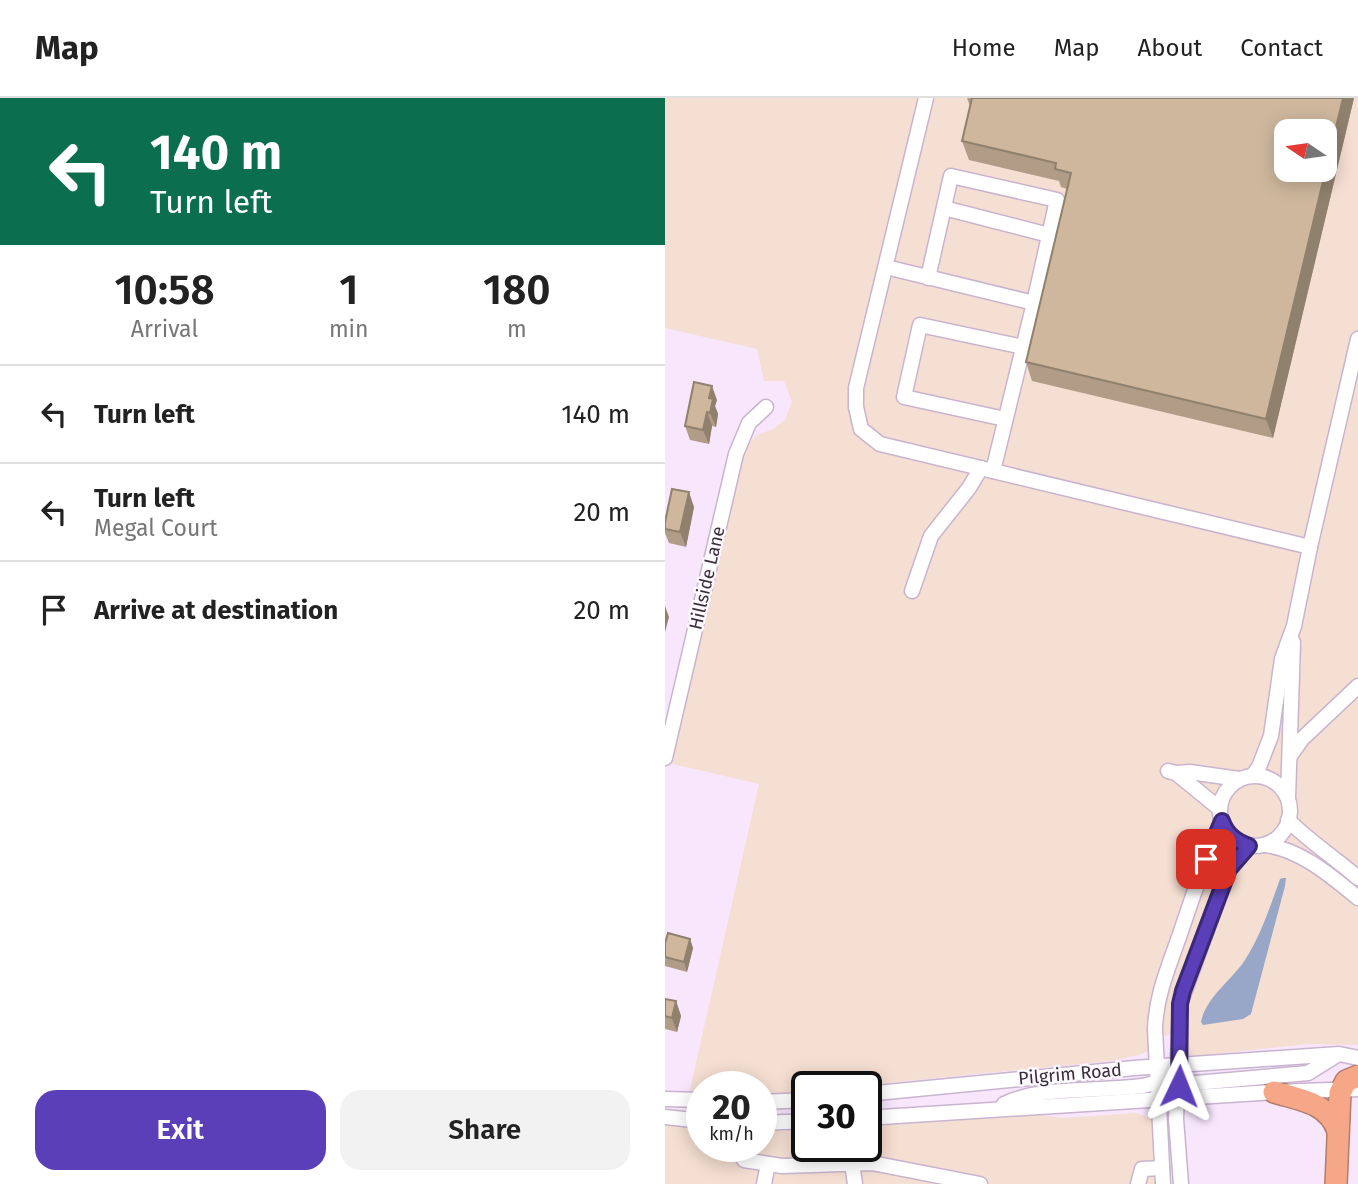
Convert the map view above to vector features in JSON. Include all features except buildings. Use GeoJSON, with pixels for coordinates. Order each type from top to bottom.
{"type":"FeatureCollection","features":[{"type":"Feature","properties":{"kind":"highway"},"geometry":{"type":"LineString","coordinates":[[1336,1184],[1338,1131],[1349,1079],[1358,1076]]}},
{"type":"Feature","properties":{"kind":"highway"},"geometry":{"type":"LineString","coordinates":[[1274,1092],[1322,1108],[1331,1116],[1338,1131]]}},
{"type":"Feature","properties":{"kind":"street"},"geometry":{"type":"LineString","coordinates":[[926,98],[856,388],[856,407],[861,429],[880,444],[1310,547]]}},
{"type":"Feature","properties":{"kind":"street"},"geometry":{"type":"LineString","coordinates":[[912,591],[931,536],[987,469],[1005,419],[1057,200],[951,176],[928,278]]}},
{"type":"Feature","properties":{"kind":"street"},"geometry":{"type":"LineString","coordinates":[[944,208],[1049,236]]}},
{"type":"Feature","properties":{"kind":"street"},"geometry":{"type":"LineString","coordinates":[[886,267],[1034,303]]}},
{"type":"Feature","properties":{"kind":"street"},"geometry":{"type":"LineString","coordinates":[[1005,419],[904,397],[920,326],[1023,347]]}},
{"type":"Feature","properties":{"kind":"street"},"geometry":{"type":"LineString","coordinates":[[1358,340],[1294,626],[1282,659],[1271,736],[1259,767],[1227,788],[1221,802],[1225,830],[1235,841],[1256,846],[1281,847],[1299,855],[1358,898]]}},
{"type":"Feature","properties":{"kind":"street","name":"Hillside Lane"},"geometry":{"type":"LineString","coordinates":[[665,758],[736,454],[748,423],[766,407]]}},
{"type":"Feature","properties":{"kind":"street"},"geometry":{"type":"LineString","coordinates":[[1181,1184],[1177,1125],[1180,1004],[1229,869],[1256,846],[1277,839],[1286,827],[1290,813],[1288,798],[1294,626]]}},
{"type":"Feature","properties":{"kind":"street"},"geometry":{"type":"LineString","coordinates":[[1290,758],[1301,739],[1358,686]]}},
{"type":"Feature","properties":{"kind":"street"},"geometry":{"type":"LineString","coordinates":[[1221,815],[1172,772],[1268,778],[1280,786],[1288,798]]}},
{"type":"Feature","properties":{"kind":"street"},"geometry":{"type":"LineString","coordinates":[[1163,1184],[1155,1029],[1159,994],[1221,815]]}},
{"type":"Feature","properties":{"kind":"street"},"geometry":{"type":"LineString","coordinates":[[1288,820],[1304,836],[1358,878]]}},
{"type":"Feature","properties":{"kind":"street"},"geometry":{"type":"LineString","coordinates":[[1159,1099],[1178,1092],[1308,1073],[1339,1054]]}},
{"type":"Feature","properties":{"kind":"street","name":"Pilgrim Road"},"geometry":{"type":"LineString","coordinates":[[882,1092],[1157,1066],[1339,1054],[1358,1058]]}},
{"type":"Feature","properties":{"kind":"street"},"geometry":{"type":"LineString","coordinates":[[991,1110],[1014,1099],[1058,1092],[1145,1086],[1158,1082],[1179,1065]]}},
{"type":"Feature","properties":{"kind":"street"},"geometry":{"type":"LineString","coordinates":[[1178,1092],[1349,1089]]}},
{"type":"Feature","properties":{"kind":"street"},"geometry":{"type":"LineString","coordinates":[[665,1098],[686,1099]]}},
{"type":"Feature","properties":{"kind":"street","name":"Pilgrim Road"},"geometry":{"type":"LineString","coordinates":[[882,1117],[1159,1099]]}},
{"type":"Feature","properties":{"kind":"street"},"geometry":{"type":"LineString","coordinates":[[665,1116],[686,1119]]}},
{"type":"Feature","properties":{"kind":"street"},"geometry":{"type":"LineString","coordinates":[[756,1162],[894,1166],[951,1181],[980,1184]]}},
{"type":"Feature","properties":{"kind":"street"},"geometry":{"type":"LineString","coordinates":[[852,1163],[855,1184]]}},
{"type":"Feature","properties":{"kind":"street"},"geometry":{"type":"LineString","coordinates":[[764,1184],[768,1164]]}},
{"type":"Feature","properties":{"kind":"street"},"geometry":{"type":"LineString","coordinates":[[1138,1184],[1142,1169],[1162,1168]]}},
{"type":"Feature","properties":{"kind":"shaded area"},"geometry":{"type":"Polygon","coordinates":[[[665,98],[1358,98],[1358,1045],[1309,1044],[1194,1056],[1179,1048],[1172,1035],[1154,1036],[1148,1051],[1110,1061],[882,1083],[882,1071],[791,1071],[791,1092],[777,1094],[777,1071],[694,1071],[759,784],[669,763],[743,455],[757,435],[773,429],[785,420],[792,402],[784,381],[764,381],[757,349],[665,328],[665,98]]]}},
{"type":"Feature","properties":{"kind":"shaded area"},"geometry":{"type":"Polygon","coordinates":[[[1136,1113],[1156,1120],[1164,1184],[665,1184],[665,1125],[686,1127],[686,1162],[777,1162],[777,1131],[791,1130],[791,1162],[882,1162],[882,1125],[1040,1115],[1064,1118],[1136,1113]]]}},
{"type":"Feature","properties":{"kind":"water"},"geometry":{"type":"Polygon","coordinates":[[[1286,878],[1251,1014],[1243,1019],[1203,1025],[1201,1022],[1208,1005],[1251,950],[1280,879],[1286,878]]]}},
{"type":"Feature","properties":{"kind":"route"},"geometry":{"type":"LineString","coordinates":[[1179,1086],[1180,1004],[1183,991],[1229,869],[1249,846],[1235,841],[1225,830],[1222,821],[1206,859]]}}]}
